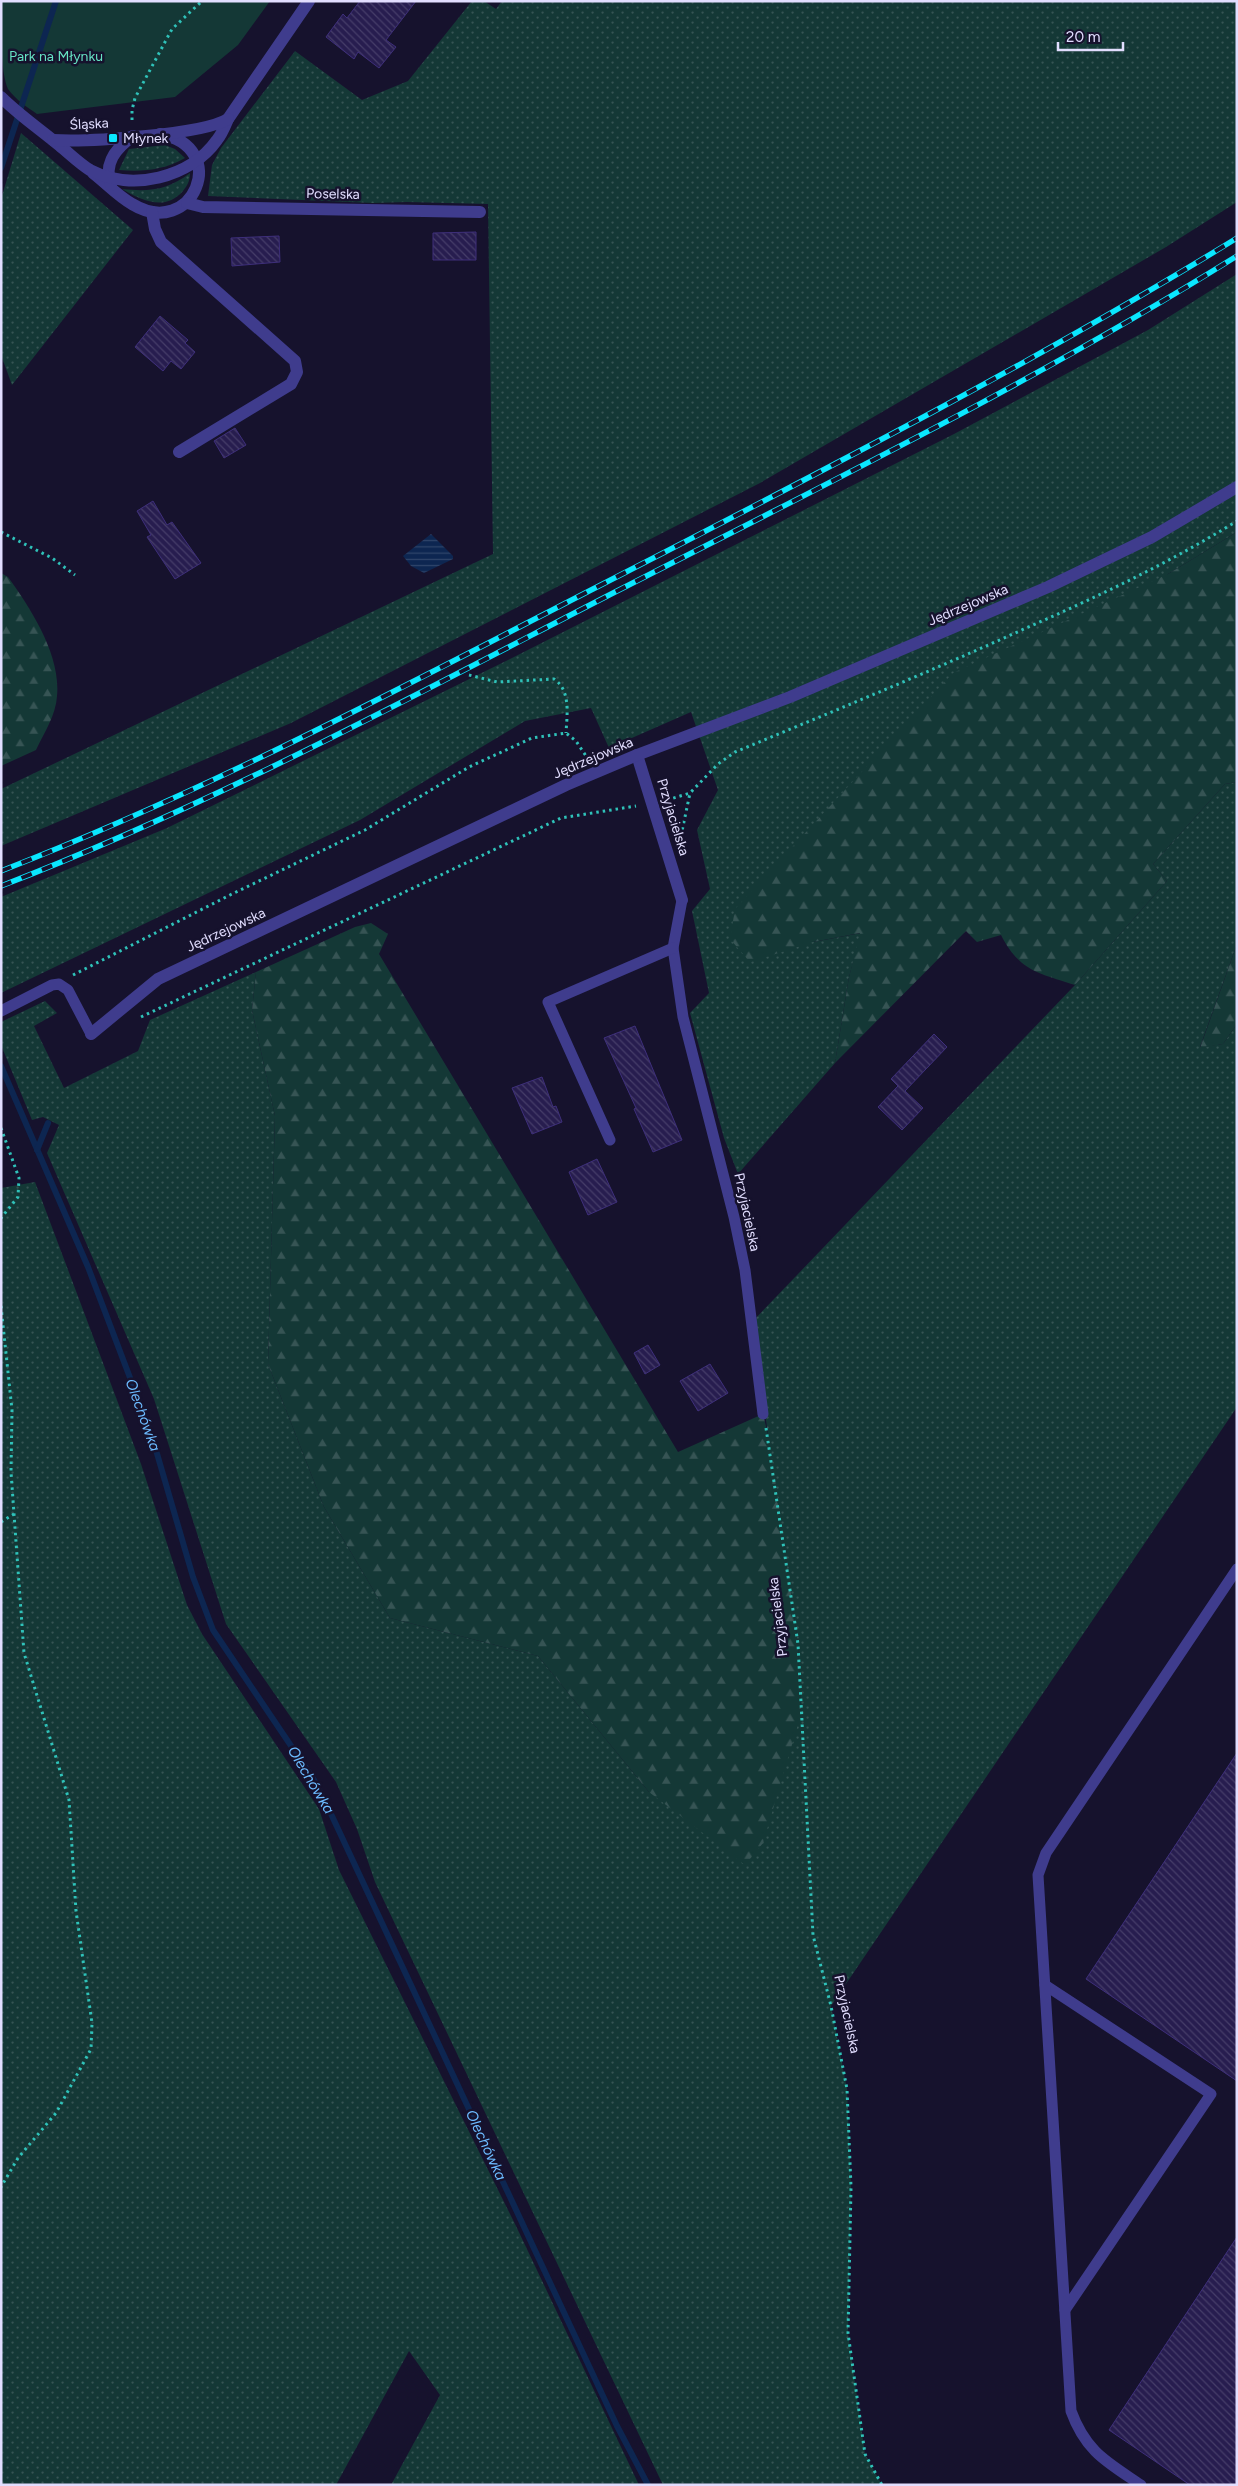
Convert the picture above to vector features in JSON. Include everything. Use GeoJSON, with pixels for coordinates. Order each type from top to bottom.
{"type":"FeatureCollection","features":[{"type":"Feature","properties":{"kind":"street"},"geometry":{"type":"LineString","coordinates":[[198,160],[217,140],[228,120],[309,1]]}},
{"type":"Feature","properties":{"kind":"street","name":"Śląska"},"geometry":{"type":"LineString","coordinates":[[2,98],[90,170],[108,176],[137,181],[161,178],[181,170],[198,160]]}},
{"type":"Feature","properties":{"kind":"street"},"geometry":{"type":"LineString","coordinates":[[156,134],[211,127],[228,120]]}},
{"type":"Feature","properties":{"kind":"street","name":"Śląska"},"geometry":{"type":"LineString","coordinates":[[53,140],[156,134]]}},
{"type":"Feature","properties":{"kind":"street"},"geometry":{"type":"LineString","coordinates":[[90,170],[132,205],[152,212],[170,211],[187,202],[198,188],[200,173],[198,160],[185,144],[170,136],[156,134]]}},
{"type":"Feature","properties":{"kind":"street"},"geometry":{"type":"LineString","coordinates":[[113,190],[108,176],[109,164],[120,146],[133,136]]}},
{"type":"Feature","properties":{"kind":"street","name":"Poselska"},"geometry":{"type":"LineString","coordinates":[[187,202],[203,207],[480,212]]}},
{"type":"Feature","properties":{"kind":"street"},"geometry":{"type":"LineString","coordinates":[[152,212],[155,229],[161,242],[295,361],[297,372],[291,384],[179,452]]}},
{"type":"Feature","properties":{"kind":"street","name":"Jędrzejowska"},"geometry":{"type":"LineString","coordinates":[[91,1034],[158,979],[597,772],[790,697],[1048,587],[1152,537],[1237,486]]}},
{"type":"Feature","properties":{"kind":"street","name":"Przyjacielska"},"geometry":{"type":"LineString","coordinates":[[637,755],[654,804],[682,900]]}},
{"type":"Feature","properties":{"kind":"lane","name":"Przyjacielska"},"geometry":{"type":"LineString","coordinates":[[682,900],[673,948],[683,1017],[734,1217],[744,1270],[763,1414]]}},
{"type":"Feature","properties":{"kind":"lane"},"geometry":{"type":"LineString","coordinates":[[610,1140],[548,1002],[673,948]]}},
{"type":"Feature","properties":{"kind":"lane","name":"Jędrzejowska"},"geometry":{"type":"LineString","coordinates":[[52,985],[59,984],[68,990],[91,1034]]}},
{"type":"Feature","properties":{"kind":"lane"},"geometry":{"type":"LineString","coordinates":[[1,1011],[52,985]]}},
{"type":"Feature","properties":{"kind":"lane"},"geometry":{"type":"LineString","coordinates":[[1141,2485],[1088,2446],[1077,2428],[1071,2410],[1038,1875],[1046,1853],[1237,1569]]}},
{"type":"Feature","properties":{"kind":"lane"},"geometry":{"type":"LineString","coordinates":[[1044,1985],[1211,2094],[1065,2310]]}},
{"type":"Feature","properties":{"kind":"path"},"geometry":{"type":"LineString","coordinates":[[133,136],[132,110],[135,98],[172,29],[202,1]]}},
{"type":"Feature","properties":{"kind":"path"},"geometry":{"type":"LineString","coordinates":[[135,1019],[152,1013],[561,818],[654,804],[690,793],[718,764],[735,752],[968,654],[1107,592],[1199,545],[1237,521]]}},
{"type":"Feature","properties":{"kind":"path"},"geometry":{"type":"LineString","coordinates":[[1,532],[52,558],[75,575]]}},
{"type":"Feature","properties":{"kind":"path"},"geometry":{"type":"LineString","coordinates":[[469,675],[497,682],[554,680],[565,690],[568,711],[566,733]]}},
{"type":"Feature","properties":{"kind":"path"},"geometry":{"type":"LineString","coordinates":[[52,985],[230,895],[365,830],[468,767],[532,738],[566,733],[576,741],[597,772]]}},
{"type":"Feature","properties":{"kind":"path"},"geometry":{"type":"LineString","coordinates":[[683,844],[681,836],[690,793]]}},
{"type":"Feature","properties":{"kind":"path"},"geometry":{"type":"LineString","coordinates":[[1,1128],[19,1178],[18,1197],[1,1218]]}},
{"type":"Feature","properties":{"kind":"path"},"geometry":{"type":"LineString","coordinates":[[1,1306],[12,1410],[11,1472],[24,1653],[69,1800],[76,1911],[92,2023],[92,2049],[56,2113],[18,2158],[1,2187]]}},
{"type":"Feature","properties":{"kind":"path","name":"Przyjacielska"},"geometry":{"type":"LineString","coordinates":[[763,1414],[770,1443],[798,1644],[812,1934],[831,2006],[847,2089],[851,2187],[848,2333],[865,2454],[882,2485]]}},
{"type":"Feature","properties":{"kind":"path"},"geometry":{"type":"LineString","coordinates":[[1,1522],[14,1514]]}},
{"type":"Feature","properties":{"kind":"green space","name":"Park na Młynku"},"geometry":{"type":"Polygon","coordinates":[[[1,1],[270,1],[238,45],[175,97],[37,114],[15,97],[8,89],[5,81],[1,1]]]}},
{"type":"Feature","properties":{"kind":"green space"},"geometry":{"type":"Polygon","coordinates":[[[472,1],[484,1],[496,9],[502,1],[1237,1],[1237,202],[1166,247],[760,483],[291,723],[1,846],[1,789],[493,554],[488,204],[373,203],[208,196],[212,165],[221,148],[295,51],[362,100],[408,81],[472,1]]]}},
{"type":"Feature","properties":{"kind":"green space"},"geometry":{"type":"Polygon","coordinates":[[[21,133],[133,230],[12,385],[1,355],[1,199],[21,133]]]}},
{"type":"Feature","properties":{"kind":"green space"},"geometry":{"type":"Polygon","coordinates":[[[165,145],[175,149],[185,158],[153,169],[119,170],[129,149],[165,145]]]}},
{"type":"Feature","properties":{"kind":"green space"},"geometry":{"type":"Polygon","coordinates":[[[190,173],[189,181],[184,189],[169,201],[153,202],[145,200],[122,189],[150,190],[174,183],[190,173]]]}},
{"type":"Feature","properties":{"kind":"green space"},"geometry":{"type":"Polygon","coordinates":[[[1237,274],[1237,532],[1168,574],[813,942],[861,933],[849,977],[835,1063],[738,1174],[724,1138],[690,1013],[709,993],[692,911],[710,889],[697,830],[718,790],[691,712],[609,748],[591,708],[525,721],[360,820],[1,993],[1,897],[167,828],[510,659],[954,434],[1148,330],[1237,274]]]}},
{"type":"Feature","properties":{"kind":"green space"},"geometry":{"type":"Polygon","coordinates":[[[1237,532],[1237,782],[1225,784],[1153,864],[1167,881],[1075,985],[1041,974],[1023,964],[1008,947],[1001,935],[977,942],[966,931],[835,1063],[849,977],[860,933],[813,942],[750,962],[730,939],[735,909],[953,673],[1168,574],[1237,532]]]}},
{"type":"Feature","properties":{"kind":"green space"},"geometry":{"type":"Polygon","coordinates":[[[1,573],[8,577],[43,633],[54,665],[57,680],[57,696],[52,717],[36,750],[1,766],[1,573]]]}},
{"type":"Feature","properties":{"kind":"green space"},"geometry":{"type":"Polygon","coordinates":[[[1237,782],[1237,944],[1200,1047],[1223,1044],[1237,1024],[1237,1407],[831,2006],[847,2089],[851,2187],[848,2333],[865,2454],[882,2485],[663,2485],[375,1882],[357,1829],[336,1782],[226,1624],[154,1399],[47,1153],[59,1125],[43,1117],[32,1120],[1,1045],[1,1022],[45,1001],[57,1013],[34,1026],[64,1088],[138,1051],[150,1020],[256,972],[252,1010],[275,1116],[268,1364],[324,1507],[390,1618],[538,1656],[649,1792],[801,1714],[798,1644],[752,1322],[1075,985],[1167,881],[1153,864],[1225,784],[1237,782]]]}},
{"type":"Feature","properties":{"kind":"green space"},"geometry":{"type":"Polygon","coordinates":[[[371,923],[388,934],[379,954],[678,1452],[763,1414],[770,1443],[798,1644],[801,1714],[763,1843],[745,1865],[649,1792],[538,1656],[390,1618],[324,1507],[268,1364],[275,1116],[252,1010],[256,972],[355,927],[371,923]]]}},
{"type":"Feature","properties":{"kind":"green space"},"geometry":{"type":"Polygon","coordinates":[[[1237,944],[1237,1024],[1223,1044],[1200,1048],[1237,944]]]}},
{"type":"Feature","properties":{"kind":"green space"},"geometry":{"type":"Polygon","coordinates":[[[35,1182],[141,1464],[187,1605],[202,1634],[319,1809],[339,1870],[516,2226],[639,2485],[391,2485],[440,2395],[409,2351],[336,2485],[1,2485],[1,1188],[35,1182]]]}},
{"type":"Feature","properties":{"kind":"water"},"geometry":{"type":"Polygon","coordinates":[[[431,534],[453,556],[453,559],[424,573],[411,566],[403,556],[431,534]]]}},
{"type":"Feature","properties":{"kind":"building"},"geometry":{"type":"Polygon","coordinates":[[[360,1],[416,1],[386,40],[396,47],[379,68],[358,52],[354,59],[326,37],[343,14],[347,18],[360,1]]]}},
{"type":"Feature","properties":{"kind":"building"},"geometry":{"type":"Polygon","coordinates":[[[476,232],[476,260],[433,260],[433,233],[476,232]]]}},
{"type":"Feature","properties":{"kind":"building"},"geometry":{"type":"Polygon","coordinates":[[[279,236],[280,262],[232,266],[231,238],[279,236]]]}},
{"type":"Feature","properties":{"kind":"building"},"geometry":{"type":"Polygon","coordinates":[[[160,316],[188,340],[185,343],[195,352],[181,369],[171,361],[163,371],[135,347],[160,316]]]}},
{"type":"Feature","properties":{"kind":"building"},"geometry":{"type":"Polygon","coordinates":[[[235,428],[246,445],[224,458],[214,441],[235,428]]]}},
{"type":"Feature","properties":{"kind":"building"},"geometry":{"type":"Polygon","coordinates":[[[153,501],[167,525],[172,522],[201,563],[175,579],[147,537],[151,535],[137,511],[153,501]]]}},
{"type":"Feature","properties":{"kind":"building"},"geometry":{"type":"Polygon","coordinates":[[[635,1026],[682,1140],[653,1152],[634,1109],[636,1108],[604,1038],[635,1026]]]}},
{"type":"Feature","properties":{"kind":"building"},"geometry":{"type":"Polygon","coordinates":[[[934,1034],[947,1047],[905,1091],[923,1108],[902,1130],[878,1107],[898,1086],[891,1079],[934,1034]]]}},
{"type":"Feature","properties":{"kind":"building"},"geometry":{"type":"Polygon","coordinates":[[[542,1077],[553,1107],[556,1106],[562,1122],[532,1134],[512,1088],[542,1077]]]}},
{"type":"Feature","properties":{"kind":"building"},"geometry":{"type":"Polygon","coordinates":[[[597,1159],[617,1202],[588,1215],[569,1172],[597,1159]]]}},
{"type":"Feature","properties":{"kind":"building"},"geometry":{"type":"Polygon","coordinates":[[[648,1345],[660,1365],[645,1374],[634,1353],[648,1345]]]}},
{"type":"Feature","properties":{"kind":"building"},"geometry":{"type":"Polygon","coordinates":[[[710,1364],[728,1393],[698,1411],[680,1381],[710,1364]]]}},
{"type":"Feature","properties":{"kind":"building"},"geometry":{"type":"Polygon","coordinates":[[[1237,1753],[1237,2081],[1086,1979],[1237,1753]]]}},
{"type":"Feature","properties":{"kind":"building"},"geometry":{"type":"Polygon","coordinates":[[[1237,2237],[1237,2485],[1190,2485],[1109,2430],[1237,2237]]]}},
{"type":"Feature","properties":{"kind":"waterway","name":"Olechówka"},"geometry":{"type":"LineString","coordinates":[[1,168],[56,1]]}},
{"type":"Feature","properties":{"kind":"waterway","name":"Olechówka"},"geometry":{"type":"LineString","coordinates":[[1,1066],[88,1267],[151,1433],[193,1577],[213,1630],[314,1780],[617,2426],[648,2485]]}},
{"type":"Feature","properties":{"kind":"waterway"},"geometry":{"type":"LineString","coordinates":[[37,1150],[48,1123]]}},
{"type":"Feature","properties":{"kind":"railway"},"geometry":{"type":"LineString","coordinates":[[1,871],[152,808],[301,738],[447,664],[919,420],[1079,331],[1237,238]]}},
{"type":"Feature","properties":{"kind":"railway"},"geometry":{"type":"LineString","coordinates":[[1,886],[159,820],[313,747],[931,430],[1086,346],[1237,256]]}},
{"type":"Feature","properties":{"kind":"place","name":"Młynek"},"geometry":{"type":"Point","coordinates":[113,138]}}]}
